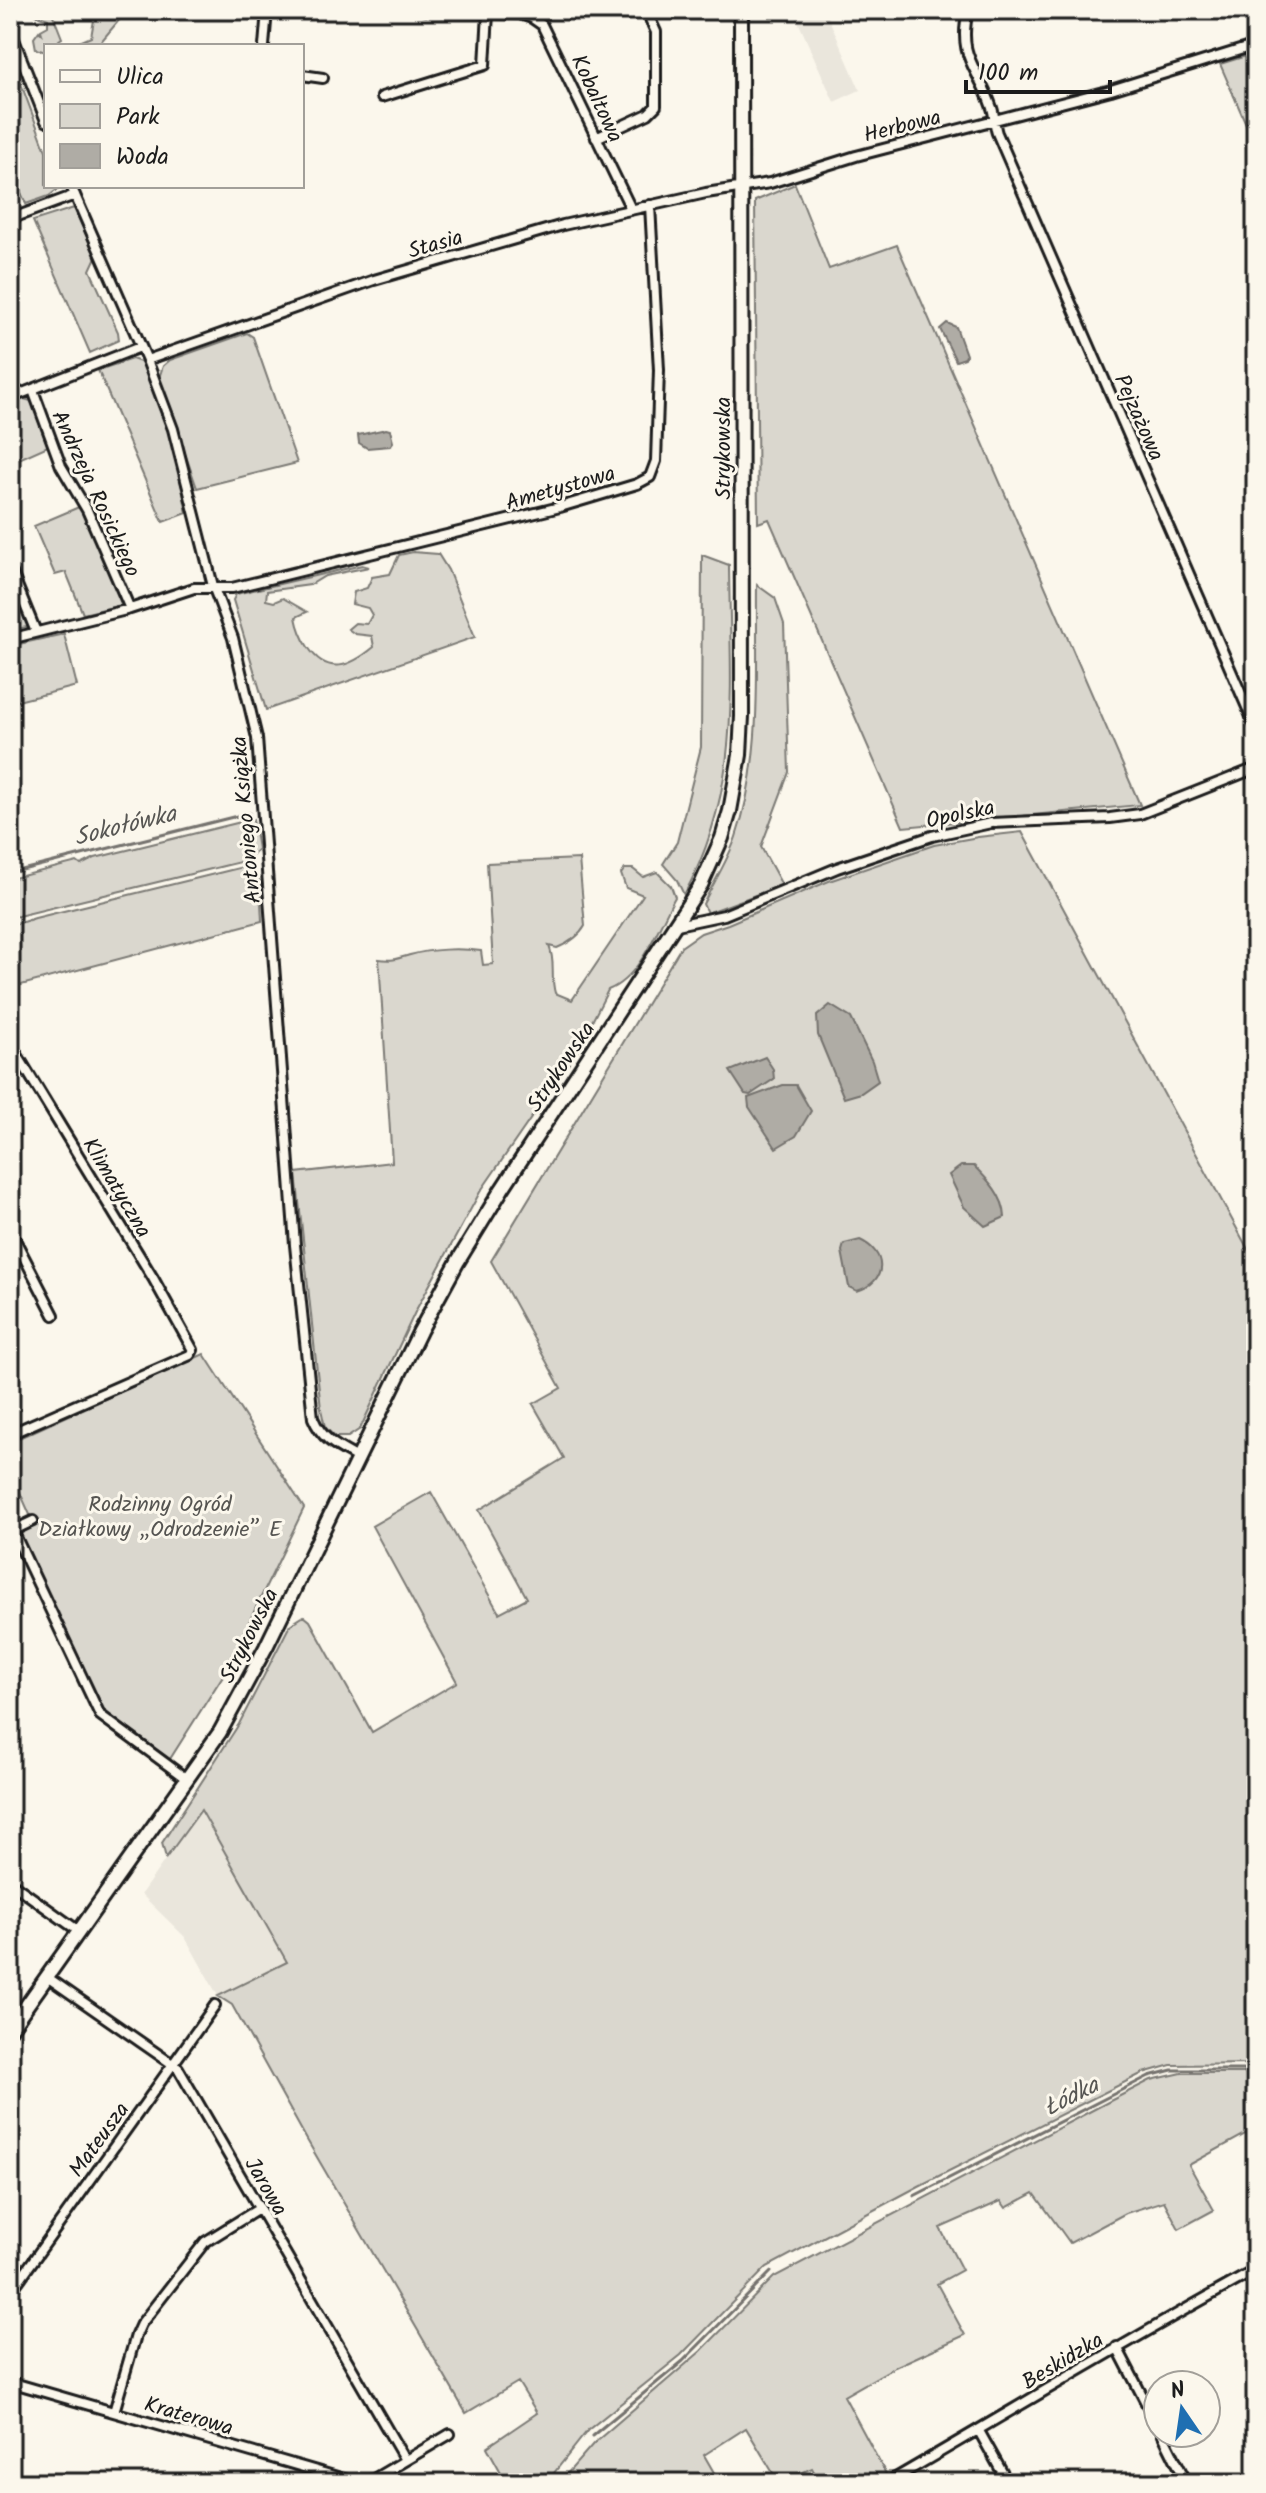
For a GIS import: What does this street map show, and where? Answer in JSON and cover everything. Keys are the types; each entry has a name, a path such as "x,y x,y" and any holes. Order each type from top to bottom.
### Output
{"main road":[{"name":"Strykowska","path":"10,2029 220,1732 252,1675 420,1331 480,1225 677,925 701,885 722,838 740,755 743,696 741,10"}],"street":[{"path":"264,44 267,10"},
{"name":"Kobaltowa","path":"425,10 508,11 532,18 545,30 631,209"},
{"name":"Pejzażowa","path":"968,10 963,38 992,108 1003,148 1256,728"},
{"path":"382,97 485,65 488,13"},
{"path":"596,138 648,114 656,106 656,32 650,19"},
{"path":"10,29 44,116"},
{"name":"Herbowa","path":"741,187 770,183 856,156 1111,90 1256,45"},
{"path":"10,62 21,57"},
{"path":"304,75 323,78"},
{"name":"Stasia","path":"147,360 374,280 563,225 741,187"},
{"path":"10,219 73,191"},
{"name":"Antoniego Książka","path":"73,191 147,360 177,441 213,586 233,638 258,747 295,1245 313,1418 319,1432 329,1442 358,1458"},
{"name":"Ametystowa","path":"213,586 232,588 560,507 637,484 650,477 656,461 659,370 650,205"},
{"path":"10,398 140,347"},
{"name":"Andrzeja Rosickiego","path":"33,390 61,466 85,505 130,609"},
{"path":"10,568 36,632"},
{"path":"10,639 130,609 194,588 213,586"},
{"name":"Opolska","path":"677,925 724,915 837,868 932,836 991,823 1140,814 1256,768"},
{"name":"Klimatyczna","path":"10,1043 153,1278 193,1350 190,1355 10,1434"},
{"path":"10,1230 54,1315"},
{"path":"33,1521 12,1532 100,1715 188,1780"},
{"path":"10,1882 80,1932"},
{"name":"Jarowa","path":"47,1977 174,2064 405,2460"},
{"name":"Mateusza","path":"10,2293 215,2005"},
{"path":"114,2412 141,2324 205,2242 260,2208"},
{"name":"Beskidzka","path":"887,2483 1117,2347 1256,2270"},
{"path":"1117,2347 1142,2395"},
{"name":"Kraterowa","path":"10,2382 359,2483 372,2480 450,2434"},
{"path":"979,2431 1008,2483"},
{"path":"1170,2449 1187,2483"}],"shaded area":[{"path":"793,10 825,10 860,90 834,102"},
{"path":"200,1810 287,1962 218,1996 185,1937 141,1894"}],"green space":[{"path":"16,10 51,10 62,38 59,40 61,44 44,44 44,51 36,49 34,38 48,26 48,19 33,12 20,16"},
{"path":"103,10 116,10 120,19 99,44 75,44 91,37 94,20"},
{"path":"1256,53 1256,147 1220,64"},
{"path":"10,71 20,81 44,146 44,188 58,189 49,196 26,204 10,167"},
{"path":"795,184 829,269 897,245 1140,805 903,827 769,519 758,523 755,201"},
{"path":"74,208 96,257 90,270 119,340 90,353 33,221"},
{"path":"247,333 253,337 297,463 197,488 159,378 163,366 170,360"},
{"path":"132,359 143,363 173,442 187,513 163,522 98,370"},
{"path":"24,399 31,401 48,446 10,463 10,403"},
{"path":"79,507 122,601 121,605 83,614 66,572 55,575 34,526"},
{"path":"413,552 438,554 448,570 475,637 266,710 233,600 236,594 362,565 369,567 325,576 310,585 267,591 266,600 274,602 283,598 307,612 296,617 306,644 324,662 340,665 357,659 374,647 372,636 355,634 348,629 355,623 367,624 372,615 368,608 352,604 354,592 367,588 372,577 390,574 399,555"},
{"path":"702,555 729,565 729,734 716,814 703,855 684,895 677,880 663,864 677,842 701,747"},
{"path":"10,575 28,623 27,627 10,630"},
{"path":"757,585 775,598 784,624 789,772 761,847 782,885 707,913 703,904 736,837 751,776 756,713"},
{"path":"64,634 77,686 10,703 10,646"},
{"path":"253,819 258,849 248,859 10,918 10,879 77,862 81,865 95,858"},
{"path":"1022,832 1256,1264 1256,2064 1171,2065 1143,2073 767,2267 681,2355 588,2430 546,2483 507,2483 487,2447 537,2413 518,2382 466,2413 232,2005 218,1996 287,1962 201,1810 166,1858 162,1843 239,1724 290,1625 304,1616 310,1621 372,1732 457,1682 372,1526 431,1492 499,1613 527,1598 479,1510 564,1458 533,1404 561,1388 491,1261 681,947 701,933 829,881 934,845"},
{"path":"579,859 585,926 566,944 557,948 549,946 555,993 572,1000 643,895 626,888 621,874 625,869 633,869 643,877 657,872 671,886 675,897 639,963 620,984 608,990 576,1053 480,1192 416,1310 360,1429 348,1437 335,1437 325,1427 321,1409 296,1173 392,1162 379,959 436,950 464,950 481,951 483,965 493,964 487,863"},
{"path":"249,867 260,882 262,921 10,988 10,926"},
{"name":"Rodzinny Ogród Działkowy „Odrodzenie” E","path":"204,1354 304,1508 224,1674 170,1759 108,1714 95,1699 20,1533 35,1526 10,1470 10,1442"},
{"path":"1182,2073 1256,2073 1256,2148 1247,2133 1189,2165 1214,2210 1179,2229 1164,2201 1126,2213 1070,2243 1034,2193 1006,2208 1001,2201 940,2228 962,2270 937,2284 965,2335 895,2367 844,2396 886,2474 871,2483 820,2483 812,2468 779,2483 746,2428 704,2455 720,2483 559,2483 593,2444 701,2351 774,2277 1151,2080"}],"water":[{"path":"947,323 956,327 965,358 956,361 940,329"},
{"path":"390,430 393,442 390,446 367,448 359,443 358,435"},
{"path":"830,1005 851,1018 878,1081 861,1093 844,1098 818,1035 817,1016"},
{"path":"765,1057 773,1069 774,1079 750,1095 745,1094 730,1071"},
{"path":"783,1085 796,1085 811,1111 796,1136 776,1148 749,1107 748,1098"},
{"path":"961,1166 974,1166 990,1183 1002,1202 1005,1217 985,1226 964,1207 949,1175"},
{"path":"860,1240 875,1252 880,1267 874,1281 857,1291 849,1287 842,1251 844,1244"}],"waterway":[{"name":"Sokołówka","path":"10,873 249,813"},
{"name":"Łódka","path":"914,2196 1149,2076 1172,2070 1256,2070"},
{"name":"Łódka","path":"592,2436 683,2361 771,2272"}]}
